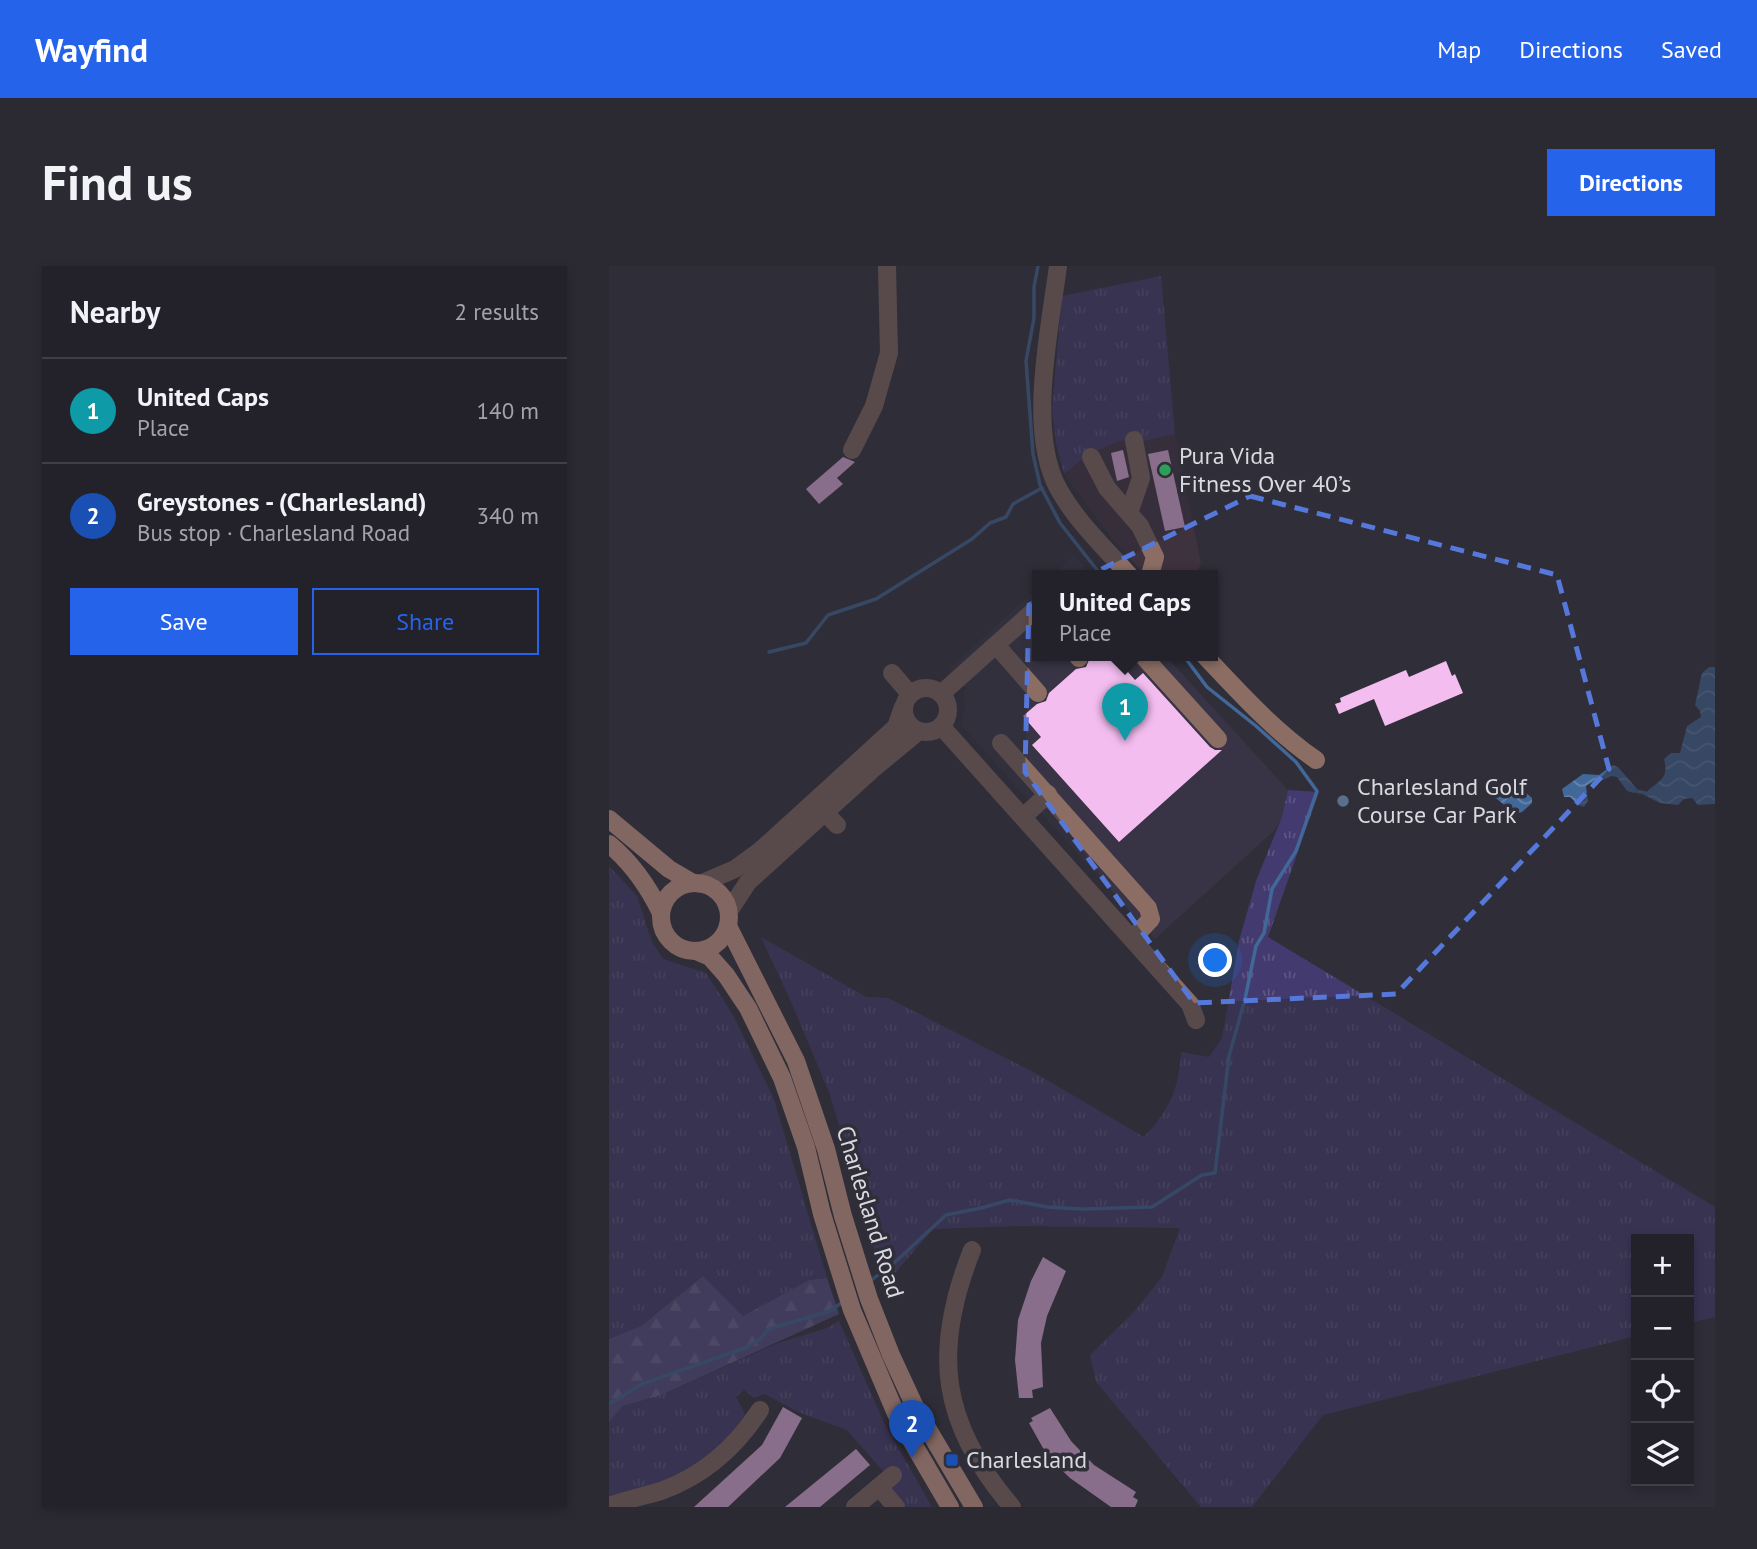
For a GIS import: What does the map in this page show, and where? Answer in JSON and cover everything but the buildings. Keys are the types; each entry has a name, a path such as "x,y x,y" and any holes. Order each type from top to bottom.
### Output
{"main road":[{"path":"609,819 669,869 707,885 720,894 728,918 721,939 715,945 696,951 679,947 670,940 664,931 661,913 647,884 609,844"},
{"path":"661,913 672,892 685,885 697,883"},
{"name":"Charlesland Road","path":"728,918 796,1061 826,1149 869,1299 916,1409 974,1507"},
{"name":"Charlesland Road","path":"696,951 710,957 726,975 748,1008 782,1078 806,1147 821,1214 852,1310 897,1416 950,1507"}],"street":[{"path":"852,450 874,406 890,353 887,266"},
{"path":"1058,266 1041,410 1045,448 1056,485 1071,510 1125,570"},
{"path":"1129,513 1141,478 1134,440"},
{"path":"1091,457 1107,488 1140,526 1155,557 1151,570"},
{"path":"941,694 1032,614"},
{"path":"996,645 1038,693"},
{"path":"1147,661 1218,739"},
{"path":"1210,661 1263,719 1315,760"},
{"path":"728,918 748,882 896,727 907,701 922,688 936,690 945,700 947,714 941,726 930,732 919,731 907,722 907,701 892,673"},
{"path":"941,726 1023,817 1092,908 1132,939 1159,982 1190,1004 1196,1020"},
{"path":"697,883 735,869 919,731"},
{"path":"1001,743 1148,908 1150,919 1132,939"},
{"path":"1023,817 1048,794"},
{"path":"972,1250 958,1284 951,1313 947,1356 951,1391 962,1430 978,1462 1012,1507"},
{"path":"609,1506 633,1503 716,1461 745,1432 760,1410"},
{"path":"855,1507 893,1475"},
{"path":"879,1487 896,1507"}],"highlighted area":[{"path":"1250,496 1557,575 1609,769 1396,994 1194,1003 1025,772 1029,605"}],"shaded area":[{"path":"1175,434 1201,563 1198,570 1141,570 1112,538 1064,474 1087,455 1114,443 1132,438 1143,441"},
{"path":"1074,556 1087,570 1059,570"},
{"path":"1032,594 1032,661 1170,661 1288,790 1282,818 1274,831 1155,939 964,728 963,693 966,688 949,669"}],"green space":[{"path":"1161,276 1175,434 1143,441 1132,438 1114,443 1087,455 1064,474 1056,444 1052,408 1062,296"},
{"path":"1288,790 1319,792 1268,937 1715,1207 1715,1317 1694,1322 1694,1234 1631,1234 1631,1337 1323,1415 1252,1507 1201,1507 1096,1382 1090,1355 1133,1313 1162,1277 1180,1228 1020,1226 933,1229 895,1273 879,1268 829,1092 761,937 866,997 888,998 1035,1073 1144,1137 1167,1108 1178,1077 1181,1052 1209,1057 1222,1038 1239,941 1256,881 1282,817"},
{"path":"609,866 637,896 652,942 663,959 706,973 733,1015 774,1099 827,1278 809,1280 743,1316 703,1276 641,1326 609,1339"},
{"path":"703,1276 743,1316 809,1280 827,1278 839,1314 661,1395 623,1406 609,1422 609,1339 641,1326"},
{"path":"839,1321 885,1425 932,1507 904,1507 891,1490 893,1484 887,1473 847,1430 798,1412 765,1394 754,1398 744,1390 736,1397 746,1416 726,1446 680,1477 609,1499 609,1422 623,1406 661,1395 778,1343 827,1328"}],"water":[{"path":"1709,667 1715,667 1715,804 1698,805 1692,798 1684,799 1678,805 1660,803 1644,795 1663,777 1664,759 1671,753 1680,753 1687,726 1701,717 1695,705 1702,673"},
{"path":"1613,765 1618,767 1637,789 1634,793 1627,791 1617,777 1611,776 1586,786 1588,801 1584,807 1570,797 1564,797 1562,789 1583,774 1599,775"},
{"path":"1492,786 1499,786 1513,796 1524,791 1532,798 1532,803 1522,812 1515,814 1491,794"}],"waterway":[{"path":"1038,266 1034,287 1034,318 1026,361 1033,454 1040,485 1060,523 1097,570"},
{"path":"769,652 806,643 828,615 876,599 972,539 990,523 1006,517 1013,504 1042,488"},
{"path":"870,1281 893,1264 946,1215 1010,1200 1048,1207 1082,1209 1152,1207 1202,1175 1215,1173 1229,1056 1256,946 1264,933 1272,889 1296,851 1317,791 1296,762 1207,687 1188,661"},
{"path":"1636,791 1645,793"},
{"path":"609,1404 642,1384 745,1348 759,1340 769,1329 830,1311 844,1301"}],"place":[{"name":"Pura Vida Fitness Over 40’s","path":"1165,470"},
{"name":"United Caps","path":"1125,741"},
{"name":"Charlesland Golf Course Car Park","path":"1343,801"},
{"name":"Greystones - (Charlesland)","path":"912,1458"},
{"name":"Charlesland","path":"952,1460"}]}
